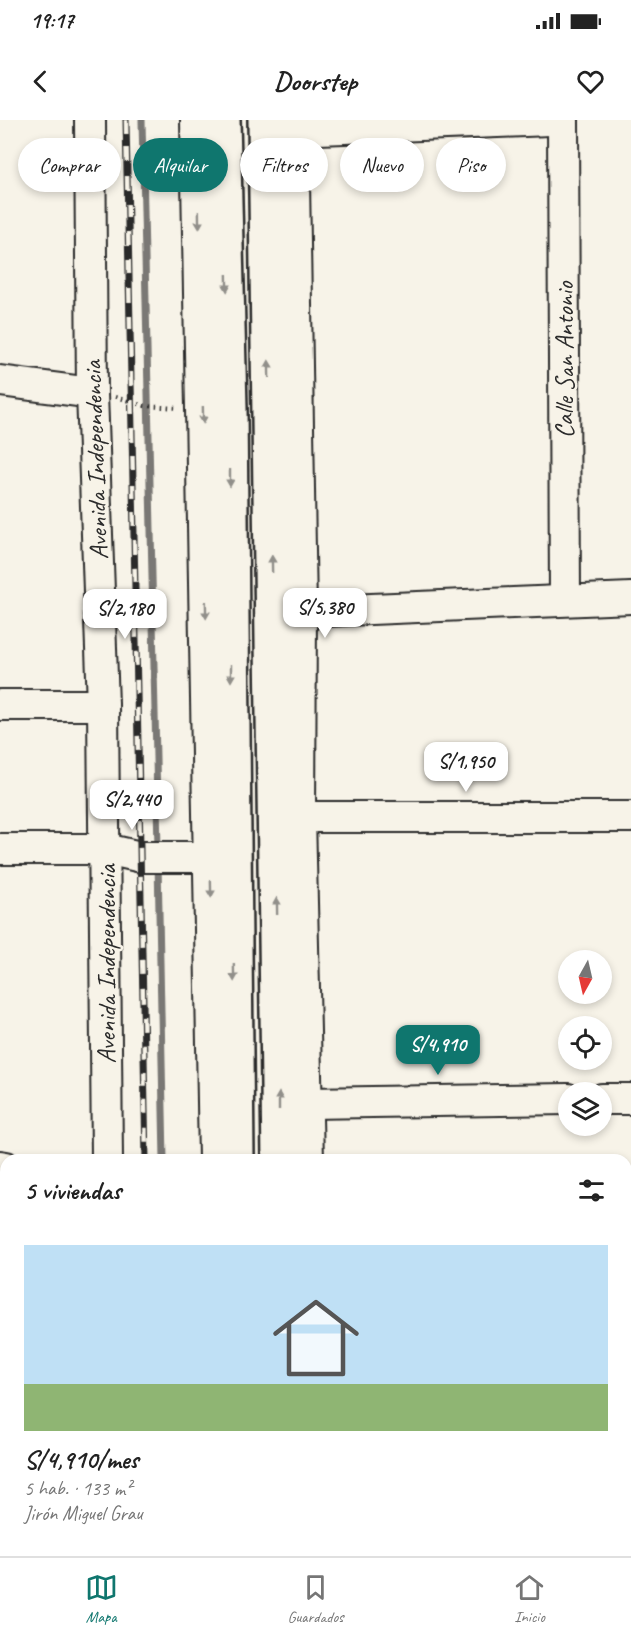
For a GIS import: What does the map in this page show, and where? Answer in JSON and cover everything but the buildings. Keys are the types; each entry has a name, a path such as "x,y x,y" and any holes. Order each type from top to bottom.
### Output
{"highway":[{"path":"223,120 229,397 237,1154"},
{"path":"279,1154 290,939 284,123"}],"street":[{"name":"Avenida Independencia","path":"90,120 92,393 106,849 107,1154"},
{"path":"196,120 214,1154"},
{"path":"550,120 284,123 301,612 288,819 631,817"},
{"name":"Calle San Antonio","path":"563,120 565,600"},
{"path":"0,381 92,393"},
{"path":"301,612 631,598"},
{"path":"0,705 103,705"},
{"path":"0,849 106,849 159,858 210,857"},
{"path":"290,939 308,1103 308,1154"},
{"path":"308,1103 558,1099"},
{"path":"612,1099 631,1099"}],"path":[{"path":"145,406 179,408"}],"waterway":[{"path":"142,120 158,849"},
{"path":"158,863 164,1154"}],"railway":[{"path":"126,120 146,1154"}]}
